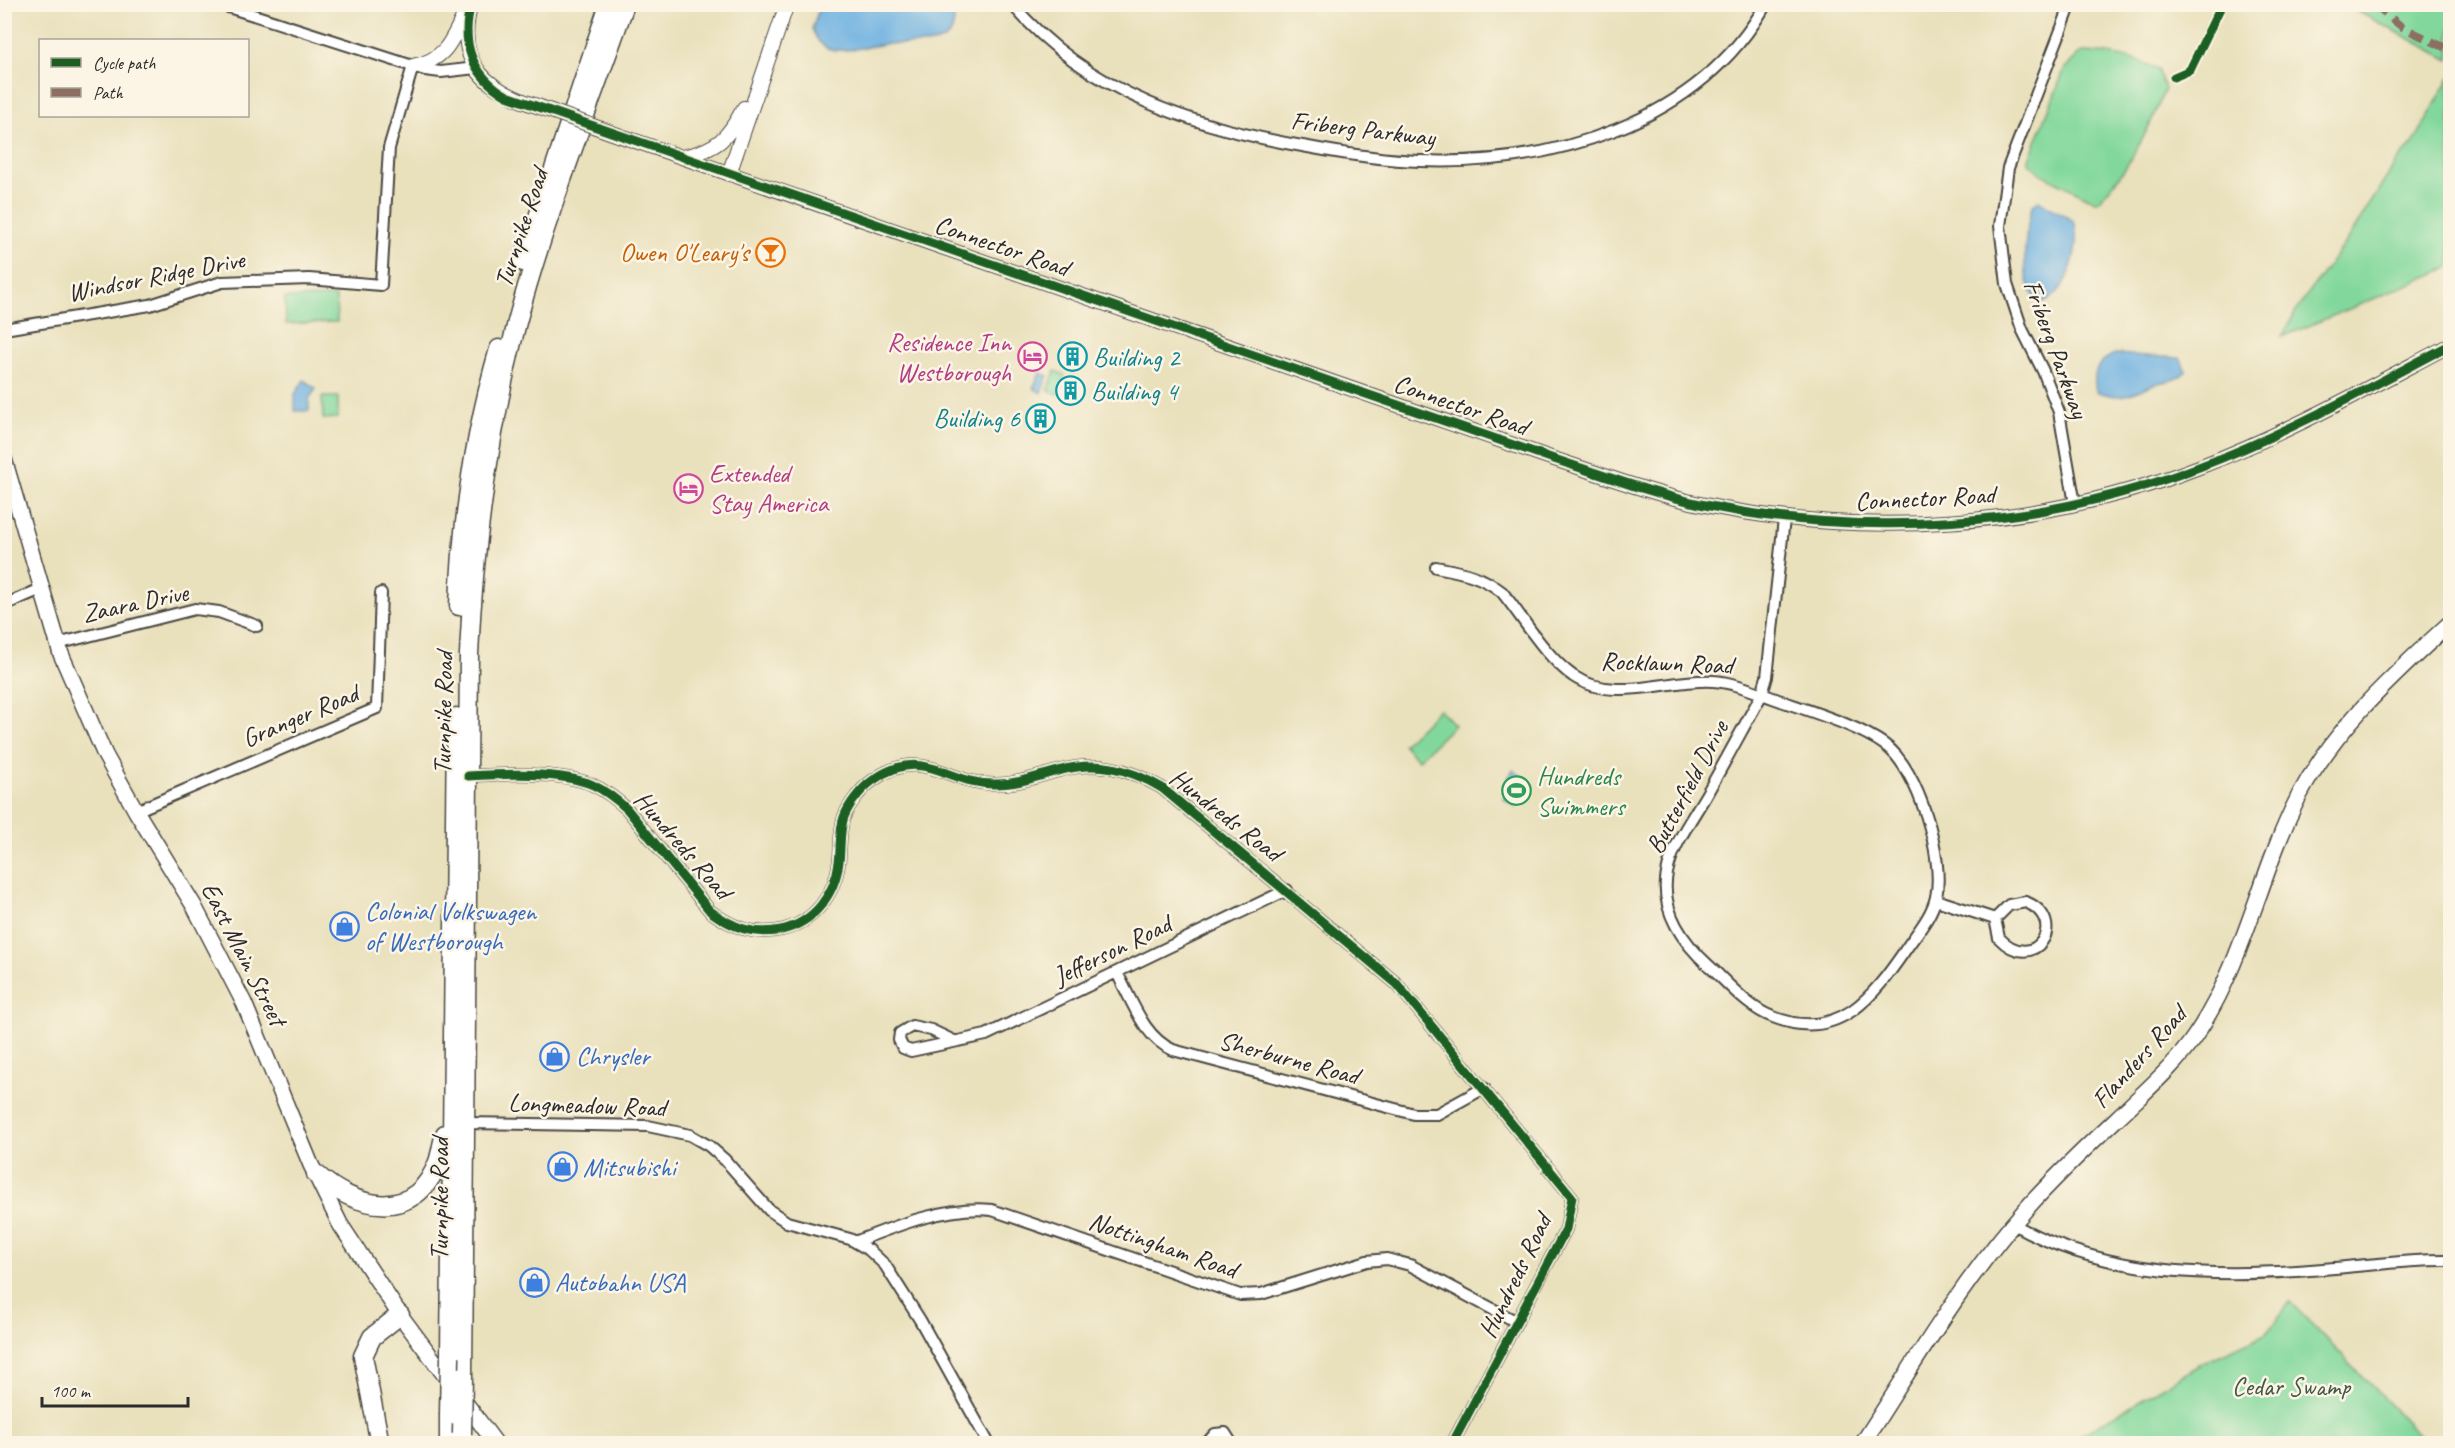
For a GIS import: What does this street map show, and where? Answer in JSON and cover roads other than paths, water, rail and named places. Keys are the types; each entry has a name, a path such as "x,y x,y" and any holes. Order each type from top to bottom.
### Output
{"highway":[{"path":"602,4 602,26"},
{"name":"Turnpike Road","path":"453,1435 450,1357 455,777 460,580 469,483 489,385 527,249 609,4"},
{"name":"Turnpike Road","path":"453,1435 463,1376 471,599 482,494 515,331 535,264 625,4"},
{"path":"606,57 622,35 634,4"},
{"path":"316,1174 339,1194 355,1200 383,1206 402,1201 420,1188 438,1162 452,1103"},
{"path":"380,1443 363,1356 372,1337 400,1315"}],"main road":[{"name":"East Main Street","path":"4,459 57,644 86,715 136,812 194,906 244,1003 316,1174 340,1224 400,1315 496,1443"},
{"name":"Flanders Road","path":"1862,1443 1958,1296 2013,1224 2055,1177 2158,1079 2194,1038 2226,983 2290,818 2321,760 2377,692 2451,623"}],"street":[{"path":"413,66 437,58 449,47 470,4"},
{"path":"222,5 413,66 441,72 476,68 467,40 470,4"},
{"path":"729,174 787,4"},
{"name":"Friberg Parkway","path":"1012,4 1040,35 1106,84 1177,114 1223,129 1294,145 1358,156 1430,161 1535,152 1602,136 1636,123 1682,97 1705,78 1743,38 1766,4"},
{"name":"Friberg Parkway","path":"2071,4 2008,168 2000,226 2003,266 2009,294 2059,412 2075,504"},
{"name":"Windsor Ridge Drive","path":"4,329 150,305 222,282 309,279 381,285 389,148 413,66"},
{"name":"Connector Road","path":"476,68 496,90 540,107 1592,472 1697,503 1784,519 1849,524 1915,524 1978,519 2075,504 2159,482 2232,454 2339,403 2451,345"},
{"path":"682,157 716,146 731,133 761,77"},
{"name":"Butterfield Drive","path":"1762,694 1869,735 1887,746 1910,775 1937,858 1939,879 1936,900 1925,922 1874,994 1856,1010 1836,1021 1814,1024 1773,1018 1756,1008 1702,960 1685,940 1669,913 1664,890 1669,863 1762,694 1767,677 1784,519"},
{"name":"Rocklawn Road","path":"1436,567 1477,575 1502,592 1564,668 1585,682 1619,689 1713,681 1762,694"},
{"path":"4,605 41,589"},
{"name":"Granger Road","path":"136,812 377,708 381,593"},
{"name":"Zaara Drive","path":"57,644 195,609 219,612 257,627"},
{"name":"Hundreds Road","path":"468,776 570,779 591,784 610,795 627,809 710,911 727,924 748,931 770,932 791,928 810,916 825,901 835,881 844,817 855,798 870,782 889,771 910,765 932,766 973,781 994,785 1016,783 1079,765 1101,765 1123,770 1162,788 1397,984 1572,1197 1566,1229 1452,1443"},
{"name":"Jefferson Road","path":"954,1041 986,1035 1287,890"},
{"path":"1936,900 1995,919"},
{"path":"2026,902 2042,913 2047,923 2046,933 2035,949 2026,952 2015,950 1999,938 1995,919 2009,905 2026,902"},
{"name":"Sherburne Road","path":"1117,973 1150,1035 1162,1045 1173,1050 1414,1114 1437,1114 1484,1088"},
{"name":"Longmeadow Road","path":"465,1123 648,1126 690,1135 725,1160 769,1210 787,1222 829,1231 855,1242 869,1250 885,1265 989,1443"},
{"name":"Nottingham Road","path":"855,1242 910,1221 980,1208 1047,1228 1240,1295 1261,1294 1367,1261 1398,1260 1517,1322"},
{"path":"2013,1224 2057,1247 2126,1263 2185,1272 2278,1273 2451,1260"},
{"path":"1206,1443 1215,1434 1225,1433 1232,1443"}],"water":[{"path":"820,5 952,5 954,21 951,32 945,39 936,42 886,44 836,50 821,44 812,29"},
{"path":"2039,201 2074,221 2076,232 2074,255 2066,279 2060,289 2043,303 2034,296 2029,285 2025,258 2027,229 2032,206"},
{"path":"2115,354 2180,358 2186,371 2174,379 2125,396 2113,396 2096,391 2097,368 2104,360"},
{"path":"1040,373 1048,376 1041,393 1033,388"},
{"path":"304,380 316,389 309,399 309,411 295,411 295,394"},
{"name":"Hundreds Swimmers","path":"1513,770 1530,782 1515,806 1503,798 1512,785 1506,781"}],"place":[{"name":"Owen O'Leary's","path":"770,252"},
{"name":"Residence Inn Westborough","path":"1032,357"},
{"name":"Building 2","path":"1072,357"},
{"name":"Building 4","path":"1070,391"},
{"name":"Building 6","path":"1041,418"},
{"name":"Extended Stay America","path":"688,488"},
{"name":"Hundreds Swimmers","path":"1516,791"},
{"name":"Colonial Volkswagen of Westborough","path":"344,926"},
{"name":"Chrysler","path":"555,1056"},
{"name":"Mitsubishi","path":"562,1167"},
{"name":"Autobahn USA","path":"534,1282"}],"park label":[{"name":"Cedar Swamp","path":"2291,1386"}]}
